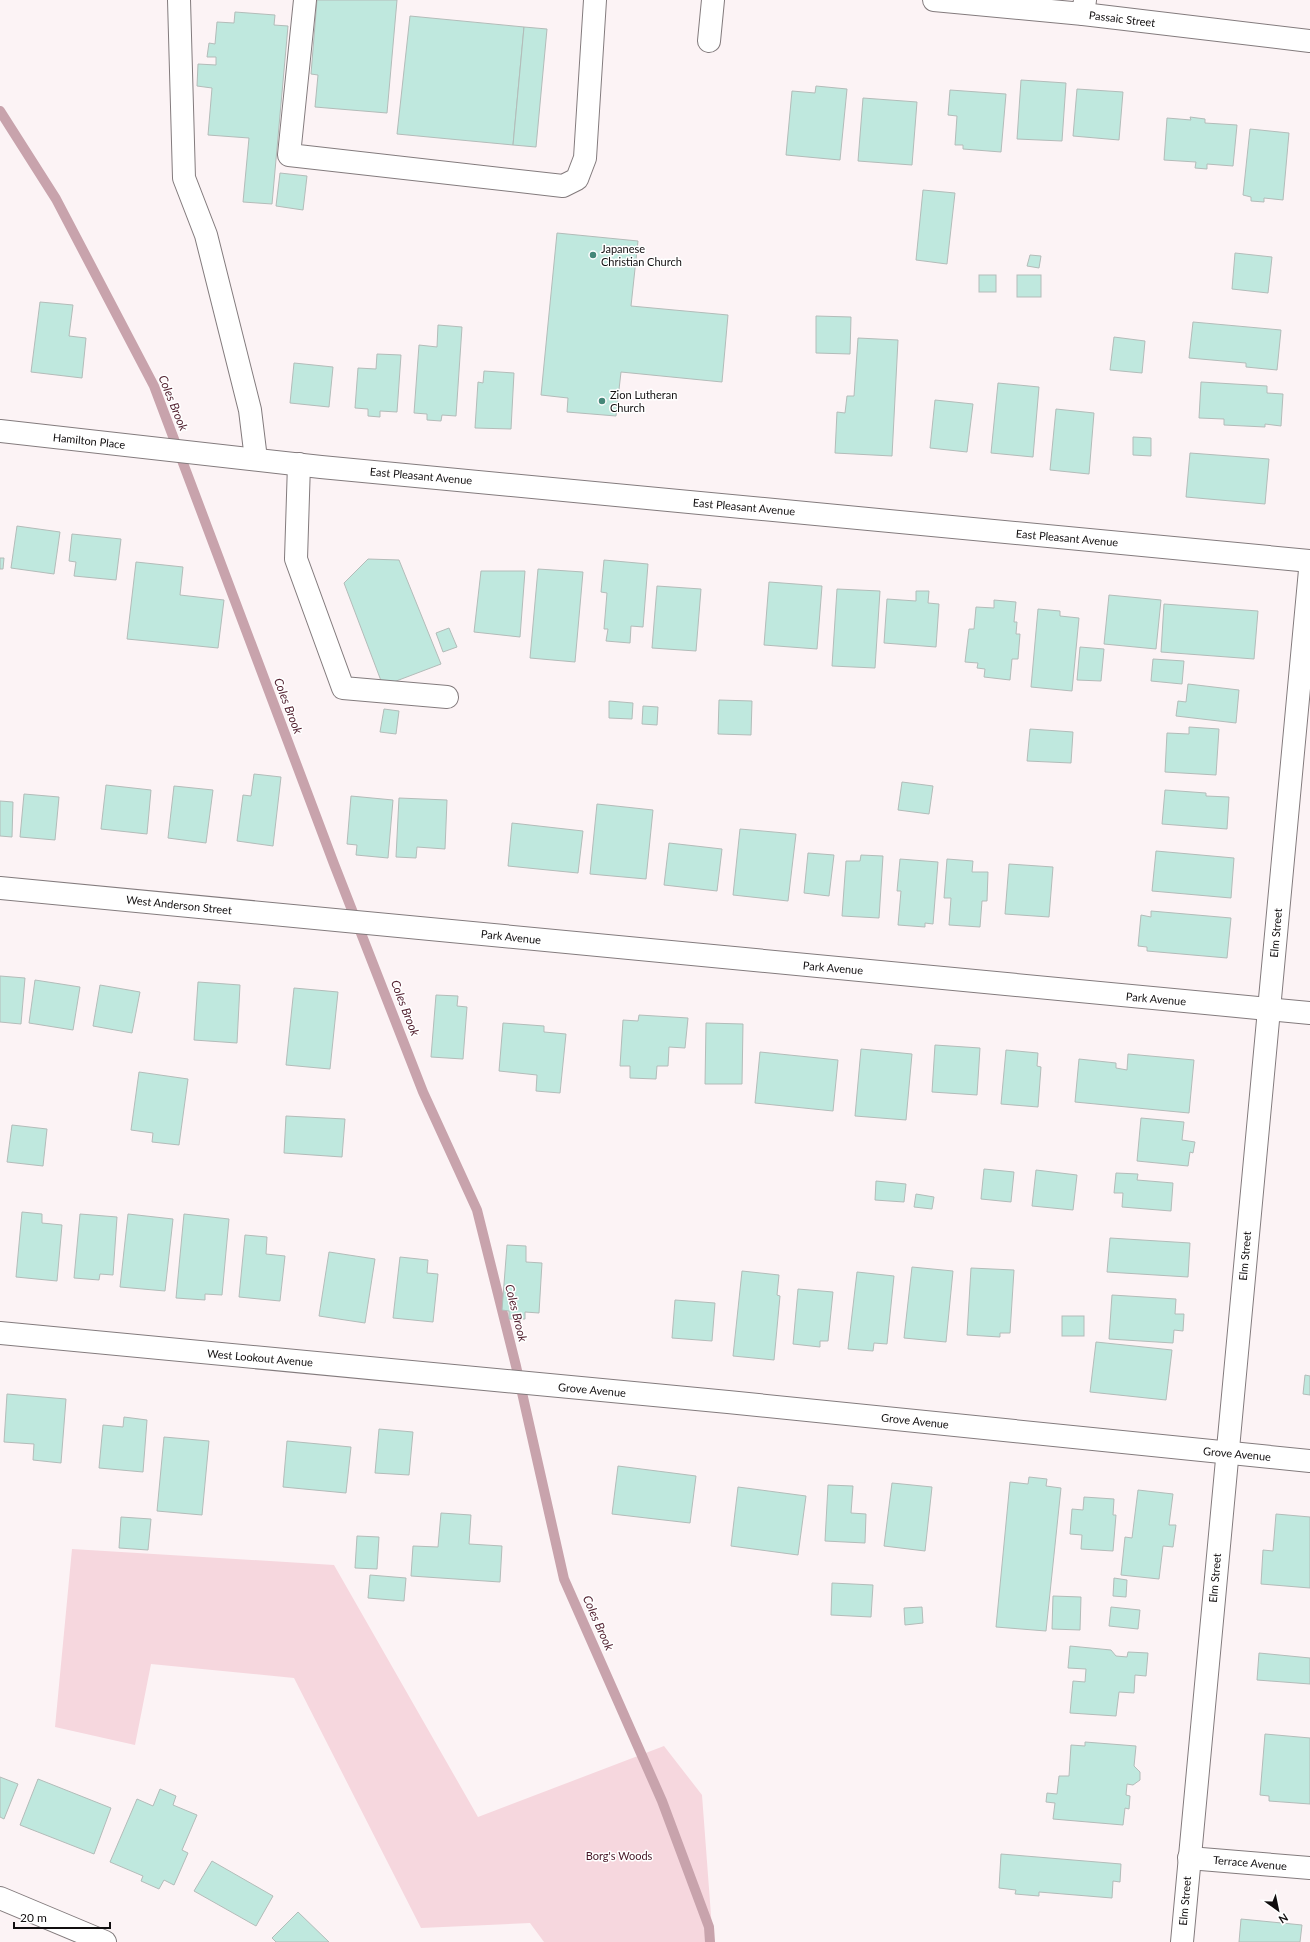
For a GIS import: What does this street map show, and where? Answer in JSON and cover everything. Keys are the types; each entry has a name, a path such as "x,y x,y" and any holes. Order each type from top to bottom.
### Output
{"street":[{"path":"179,0 184,178 206,235 250,410 256,460"},
{"path":"306,0 289,155 564,186 576,179 582,170 585,158 595,0"},
{"path":"709,41 713,0"},
{"name":"Passaic Street","path":"934,0 1084,7 1310,41"},
{"name":"Hamilton Place","path":"0,432 178,451"},
{"name":"East Pleasant Avenue","path":"178,451 256,460 1310,561"},
{"path":"299,464 296,559 343,688 447,698"},
{"name":"Elm Street","path":"1182,1942 1310,570"},
{"name":"West Anderson Street","path":"0,888 357,922"},
{"name":"Park Avenue","path":"357,922 1310,1013"},
{"name":"West Lookout Avenue","path":"0,1333 520,1383"},
{"name":"Grove Avenue","path":"520,1383 1310,1461"},
{"name":"Terrace Avenue","path":"1189,1858 1310,1868"},
{"path":"0,1898 105,1942"}],"green space":[{"name":"Borg's Woods","path":"72,1549 334,1565 478,1817 664,1746 702,1795 713,1942 544,1942 530,1923 421,1928 294,1678 151,1664 135,1745 55,1727"}],"building":[{"path":"317,0 397,0 387,113 315,107 318,75 311,74"},
{"path":"235,12 275,15 274,25 288,26 272,204 243,202 249,138 208,135 212,88 197,86 198,64 216,65 216,57 207,57 209,43 215,44 217,22 234,23"},
{"path":"410,16 524,27 513,145 397,134"},
{"path":"524,27 547,29 536,147 513,145"},
{"path":"1021,80 1066,83 1062,141 1017,139"},
{"path":"816,86 847,89 840,160 786,155 792,91 815,93"},
{"path":"1077,89 1123,92 1119,140 1073,136"},
{"path":"950,90 1006,94 1001,152 963,149 963,145 955,145 957,116 948,115"},
{"path":"863,98 917,102 912,165 858,161"},
{"path":"1190,117 1205,119 1205,123 1237,125 1233,166 1207,164 1207,169 1195,168 1196,162 1164,160 1167,118 1191,120"},
{"path":"1250,129 1289,133 1283,200 1264,198 1264,202 1251,201 1251,197 1243,195"},
{"path":"280,173 307,176 303,210 276,206"},
{"path":"923,190 955,193 947,264 916,260"},
{"path":"557,233 638,241 631,306 728,315 722,382 621,372 616,416 567,412 568,398 541,395"},
{"path":"1235,253 1272,257 1268,293 1232,289"},
{"path":"1030,255 1041,256 1039,268 1027,266"},
{"path":"979,275 996,275 996,292 979,292"},
{"path":"1017,275 1041,275 1041,297 1017,297"},
{"path":"40,302 73,305 69,336 86,338 82,378 31,372"},
{"path":"816,316 851,317 850,354 816,353"},
{"path":"1193,322 1281,330 1277,370 1246,367 1246,363 1189,358"},
{"path":"438,325 462,327 456,416 442,415 441,421 427,420 427,414 414,413 419,345 437,347"},
{"path":"1114,337 1145,341 1142,373 1110,370"},
{"path":"858,338 898,340 892,456 835,453 837,412 845,413 847,396 854,396"},
{"path":"377,354 401,355 397,412 380,411 380,417 368,416 368,409 355,408 358,368 376,369"},
{"path":"294,363 333,367 329,407 290,403"},
{"path":"484,371 514,373 511,429 475,428 478,382 483,383"},
{"path":"1201,382 1267,386 1267,393 1283,394 1281,426 1265,424 1265,427 1224,425 1224,419 1199,418"},
{"path":"998,383 1039,387 1033,457 991,453"},
{"path":"935,400 973,404 967,452 930,448"},
{"path":"1056,409 1094,413 1089,474 1050,470"},
{"path":"1133,437 1151,438 1151,456 1133,455"},
{"path":"1190,453 1269,459 1265,504 1186,497"},
{"path":"17,526 60,532 54,574 11,568"},
{"path":"72,534 121,539 116,580 74,576 76,562 69,561"},
{"path":"0,558 4,558 3,569 0,569"},
{"path":"368,559 399,560 441,664 383,686 344,583"},
{"path":"604,560 648,564 643,627 631,626 630,643 606,641 608,629 604,629 607,593 601,592"},
{"path":"136,562 183,567 180,595 224,600 218,648 127,639"},
{"path":"538,569 583,572 575,662 530,658"},
{"path":"481,571 525,571 520,637 474,632"},
{"path":"769,582 822,586 817,649 764,645"},
{"path":"657,586 701,589 696,651 652,648"},
{"path":"837,589 880,591 875,668 832,666"},
{"path":"916,591 929,591 928,603 939,604 936,647 884,643 887,599 916,601"},
{"path":"1109,595 1161,600 1156,649 1104,644"},
{"path":"994,600 1016,602 1014,622 1017,622 1016,634 1020,634 1018,659 1012,659 1010,680 984,677 985,669 977,668 978,663 965,662 969,629 974,629 976,607 994,608"},
{"path":"1164,604 1258,611 1254,659 1161,652"},
{"path":"1038,609 1060,611 1060,616 1079,618 1072,691 1031,687"},
{"path":"449,628 457,647 443,652 436,633"},
{"path":"1080,647 1104,649 1101,681 1077,680"},
{"path":"1153,659 1184,661 1182,684 1151,681"},
{"path":"1188,684 1239,690 1236,723 1176,716 1178,701 1186,702"},
{"path":"719,700 752,701 751,735 718,734"},
{"path":"609,701 633,703 632,719 609,718"},
{"path":"643,706 658,707 657,725 642,724"},
{"path":"384,709 399,711 396,734 380,732"},
{"path":"1189,727 1219,729 1216,775 1165,772 1167,733 1189,734"},
{"path":"1030,729 1073,732 1071,763 1027,761"},
{"path":"254,774 281,777 273,846 237,841 243,795 251,796"},
{"path":"902,782 933,786 929,814 898,810"},
{"path":"106,785 151,790 147,834 101,829"},
{"path":"174,786 213,790 206,843 168,838"},
{"path":"1165,790 1206,793 1206,796 1229,797 1227,829 1162,824"},
{"path":"24,794 59,797 55,840 20,837"},
{"path":"351,796 393,800 388,858 356,855 357,845 347,844"},
{"path":"399,798 447,800 445,849 417,847 416,858 396,857"},
{"path":"0,801 13,802 12,837 0,836"},
{"path":"597,804 653,810 646,879 590,874"},
{"path":"512,823 583,831 578,873 508,866"},
{"path":"740,829 796,834 788,901 733,895"},
{"path":"669,843 722,849 717,891 664,885"},
{"path":"1156,851 1234,858 1231,898 1152,891"},
{"path":"808,853 834,855 829,896 804,893"},
{"path":"861,855 883,856 879,918 842,916 846,861 860,861"},
{"path":"900,859 938,862 933,924 925,923 925,927 898,925 901,891 897,891"},
{"path":"947,859 973,861 972,872 988,872 987,901 982,901 980,927 949,925 951,898 944,898"},
{"path":"1009,864 1053,867 1049,917 1005,914"},
{"path":"1151,911 1231,918 1227,958 1147,951 1147,947 1138,946 1141,915 1151,917"},
{"path":"0,976 25,978 21,1024 0,1022"},
{"path":"35,980 80,987 73,1030 29,1023"},
{"path":"198,982 240,985 237,1043 194,1040"},
{"path":"100,985 140,992 132,1033 93,1026"},
{"path":"294,988 338,992 330,1069 286,1065"},
{"path":"436,995 458,996 457,1006 467,1007 463,1059 431,1057"},
{"path":"639,1015 688,1018 685,1048 669,1047 668,1066 657,1066 656,1079 630,1078 630,1066 620,1066 623,1020 638,1021"},
{"path":"503,1023 544,1026 544,1032 566,1034 560,1093 536,1091 537,1075 499,1071"},
{"path":"706,1023 743,1024 742,1084 705,1084"},
{"path":"935,1045 980,1048 977,1095 932,1092"},
{"path":"861,1049 912,1054 906,1120 855,1116"},
{"path":"1006,1050 1038,1053 1037,1066 1041,1067 1038,1107 1001,1104"},
{"path":"760,1052 838,1060 833,1111 755,1103"},
{"path":"1128,1054 1194,1060 1189,1113 1075,1102 1079,1059 1116,1063 1116,1068 1127,1070"},
{"path":"139,1072 188,1079 179,1145 152,1142 153,1133 131,1130"},
{"path":"286,1116 345,1119 342,1157 284,1153"},
{"path":"1141,1118 1184,1122 1182,1140 1195,1142 1193,1153 1190,1152 1188,1166 1137,1161"},
{"path":"12,1125 47,1129 43,1166 7,1162"},
{"path":"984,1169 1014,1172 1011,1202 981,1199"},
{"path":"1036,1170 1077,1175 1073,1210 1032,1206"},
{"path":"1116,1173 1138,1174 1137,1180 1173,1183 1171,1211 1122,1207 1123,1193 1114,1193"},
{"path":"876,1181 906,1184 904,1202 875,1200"},
{"path":"916,1194 934,1197 932,1209 914,1207"},
{"path":"22,1212 42,1214 42,1223 62,1225 57,1281 16,1277"},
{"path":"80,1214 117,1217 113,1275 100,1274 99,1280 74,1278"},
{"path":"128,1214 173,1219 165,1291 120,1287"},
{"path":"184,1214 229,1219 222,1295 205,1294 205,1300 176,1298"},
{"path":"245,1235 267,1237 266,1254 285,1256 280,1301 239,1297"},
{"path":"1110,1238 1190,1243 1188,1277 1107,1272"},
{"path":"507,1245 526,1246 526,1262 542,1263 539,1313 525,1312 525,1319 509,1319 509,1311 502,1310"},
{"path":"329,1252 375,1259 365,1323 319,1316"},
{"path":"400,1257 428,1260 427,1273 438,1274 433,1322 393,1318"},
{"path":"912,1267 953,1271 946,1342 904,1338"},
{"path":"971,1268 1014,1270 1010,1333 1000,1333 1000,1337 967,1335"},
{"path":"742,1271 779,1275 777,1295 780,1296 774,1360 733,1356"},
{"path":"857,1272 894,1276 887,1344 874,1343 873,1351 848,1349"},
{"path":"798,1289 833,1292 828,1341 820,1341 820,1347 793,1344"},
{"path":"1112,1295 1176,1299 1175,1314 1184,1314 1183,1331 1174,1330 1173,1343 1109,1339"},
{"path":"675,1300 715,1303 712,1341 672,1338"},
{"path":"1062,1316 1084,1316 1084,1336 1062,1336"},
{"path":"1096,1342 1172,1350 1166,1400 1090,1392"},
{"path":"1305,1375 1310,1376 1310,1395 1303,1394"},
{"path":"7,1394 66,1399 61,1463 33,1460 34,1444 4,1442"},
{"path":"124,1417 147,1420 143,1472 99,1468 103,1425 123,1427"},
{"path":"379,1429 413,1432 409,1475 375,1473"},
{"path":"164,1437 209,1441 202,1515 157,1511"},
{"path":"287,1441 351,1447 346,1493 283,1487"},
{"path":"618,1466 696,1476 690,1523 612,1514"},
{"path":"1029,1477 1047,1479 1046,1486 1061,1488 1046,1631 996,1627 1010,1482 1028,1484"},
{"path":"892,1483 932,1487 925,1551 884,1546"},
{"path":"828,1485 853,1486 851,1513 866,1514 865,1543 825,1541"},
{"path":"738,1487 806,1496 798,1555 731,1546"},
{"path":"1138,1490 1173,1494 1169,1525 1176,1525 1173,1547 1163,1546 1159,1579 1121,1575 1125,1537 1132,1538"},
{"path":"1084,1497 1114,1499 1113,1515 1116,1515 1113,1551 1081,1549 1082,1535 1070,1534 1072,1509 1083,1510"},
{"path":"441,1513 471,1515 469,1544 502,1546 500,1582 411,1576 413,1546 438,1547"},
{"path":"1276,1514 1310,1517 1310,1588 1261,1584 1263,1550 1273,1551"},
{"path":"121,1517 151,1519 148,1550 119,1548"},
{"path":"357,1536 379,1537 377,1569 355,1568"},
{"path":"370,1575 406,1578 404,1601 368,1598"},
{"path":"1114,1578 1127,1580 1126,1597 1113,1596"},
{"path":"832,1583 873,1585 871,1617 831,1615"},
{"path":"1053,1596 1081,1597 1080,1630 1052,1629"},
{"path":"922,1607 923,1623 905,1625 904,1608"},
{"path":"1111,1607 1140,1610 1138,1629 1109,1626"},
{"path":"1070,1646 1111,1650 1116,1656 1127,1657 1128,1652 1148,1653 1146,1676 1135,1675 1134,1693 1119,1692 1116,1716 1070,1713 1073,1681 1085,1682 1086,1669 1068,1668"},
{"path":"1259,1653 1310,1658 1310,1684 1257,1680"},
{"path":"1265,1734 1310,1738 1310,1804 1269,1801 1269,1796 1260,1795"},
{"path":"1085,1742 1136,1746 1134,1766 1140,1772 1140,1780 1133,1785 1127,1784 1126,1795 1130,1796 1129,1809 1125,1808 1123,1825 1053,1819 1055,1803 1046,1802 1047,1793 1057,1794 1059,1776 1069,1776 1071,1745 1085,1746"},
{"path":"0,1777 18,1784 4,1819 0,1817"},
{"path":"38,1779 111,1808 94,1854 20,1825"},
{"path":"160,1789 176,1796 173,1805 197,1815 182,1850 188,1853 174,1885 164,1880 159,1889 141,1881 143,1876 110,1862 137,1799 153,1806"},
{"path":"1001,1854 1121,1864 1120,1882 1113,1881 1112,1898 1039,1892 1039,1896 1015,1894 1016,1890 999,1888"},
{"path":"212,1861 273,1896 256,1926 194,1891"},
{"path":"298,1912 329,1942 276,1942 272,1938"},
{"path":"1241,1919 1302,1925 1300,1942 1239,1942"}],"waterway":[{"name":"Coles Brook","path":"0,111 56,199 154,386 334,864 423,1092 477,1210 516,1366 564,1579 662,1801 709,1927 710,1942"}],"place":[{"name":"Japanese Christian Church","path":"593,255"},
{"name":"Zion Lutheran Church","path":"602,401"}]}
